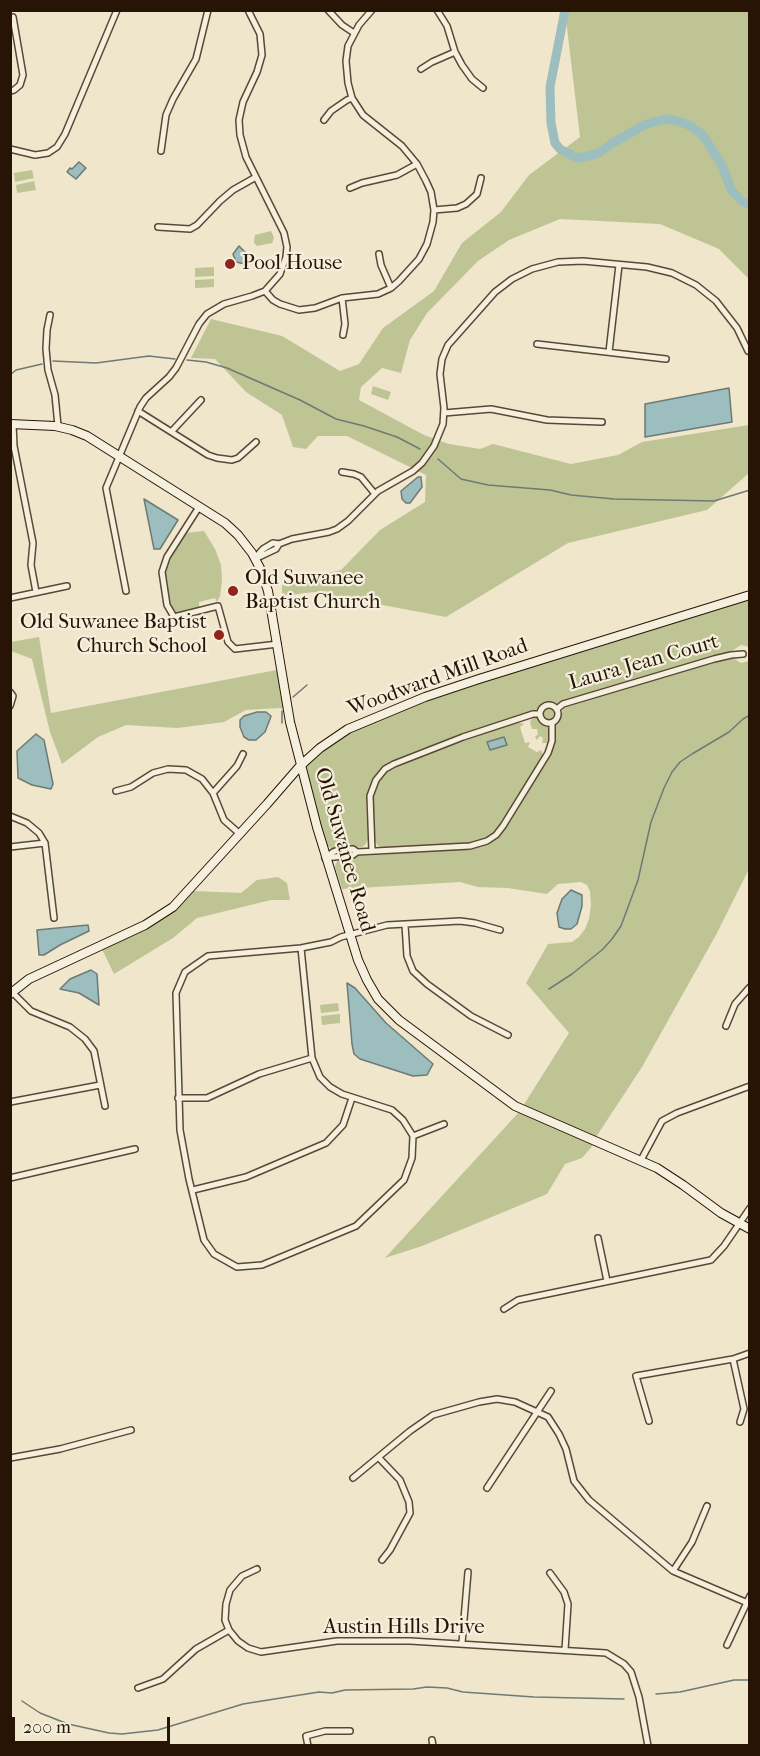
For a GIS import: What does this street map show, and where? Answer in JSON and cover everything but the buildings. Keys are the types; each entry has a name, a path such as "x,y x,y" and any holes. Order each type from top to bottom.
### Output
{"street":[{"path":"10,149 34,155 48,153 57,147 65,134 117,10"},
{"path":"161,151 167,111 196,58 208,10"},
{"path":"126,591 106,491 108,480 120,457 138,411 143,401 176,368 201,320 224,304 265,291 282,270 286,257 286,242 282,228 242,146 239,125 243,102 262,55 260,34 248,10"},
{"path":"328,10 342,25 354,33"},
{"path":"265,291 280,304 299,310 315,308 342,298 374,295 391,288 425,249 432,228 434,210 429,186 417,165 398,142 369,121 358,108 352,98 346,76 348,46 354,33 372,10"},
{"path":"437,10 447,26 464,69 483,88"},
{"path":"10,18 13,17 23,75 20,85 15,90 10,90"},
{"path":"421,69 456,52"},
{"path":"324,120 331,112 352,98"},
{"path":"350,188 397,175 417,165"},
{"path":"158,227 190,229 233,190 256,177"},
{"path":"434,210 463,206 477,194 481,178"},
{"path":"379,254 391,288"},
{"path":"255,558 276,549 279,544 288,540 337,529 375,494 422,463 434,446 442,428 444,413 440,374 444,352 452,339 495,292 522,274 552,263 583,261 647,267 664,271 681,277 716,301 728,313 748,351"},
{"path":"609,352 619,265"},
{"path":"342,298 345,324 343,335"},
{"path":"50,315 46,349 48,370 55,395 58,426"},
{"path":"537,344 666,359"},
{"path":"172,431 201,400"},
{"path":"444,413 491,409 547,420 602,422"},
{"path":"138,411 208,455 223,460 238,458 256,442"},
{"path":"12,424 14,446 33,543 31,565 36,592"},
{"name":"Old Suwanee Road","path":"12,424 58,426 87,436 232,529 248,547 266,584 290,722 326,858 350,935 367,980 378,999 399,1020 515,1106 641,1160 750,1229"},
{"path":"342,472 362,477 375,494"},
{"path":"199,507 167,557 162,572 167,605 174,617 218,606 228,642 234,649 278,644"},
{"path":"10,598 67,586"},
{"name":"Woodward Mill Road","path":"11,992 30,979 160,916 173,907 300,766 320,748 348,729 425,697 512,668 750,595"},
{"name":"Laura Jean Court","path":"556,709 703,663 743,654"},
{"path":"10,692 13,696 10,706"},
{"name":"Laura Jean Court","path":"326,858 353,855 357,852 470,846 490,839 503,826 548,753 552,741 552,724 558,718 556,709 546,705 540,714 463,737 385,769 376,780 370,796 372,851"},
{"path":"540,714 543,721 552,724"},
{"path":"213,793 237,766 243,754"},
{"path":"116,791 131,787 153,773 168,769 186,770 202,779 213,793 224,820 240,834"},
{"path":"10,816 27,822 39,833 45,843 54,918"},
{"path":"10,847 45,843"},
{"path":"301,948 312,1058 320,1077 330,1087 352,1098 392,1110 403,1120 412,1136 412,1158 404,1180 356,1226 262,1265 237,1267 214,1254 204,1240 180,1130 176,993 185,972 208,956 301,948 331,942 387,925 460,921 500,930"},
{"path":"405,924 407,956 413,971 471,1016 508,1035"},
{"path":"726,1026 735,1005 750,987"},
{"path":"11,992 31,1011 70,1027 85,1039 93,1051 105,1106"},
{"path":"178,1098 207,1098 259,1074 312,1058"},
{"path":"10,1102 100,1085"},
{"path":"641,1160 662,1121 677,1113 750,1086"},
{"path":"193,1190 246,1177 326,1143 343,1125 352,1098"},
{"path":"412,1136 444,1124"},
{"path":"10,1178 135,1149"},
{"path":"504,1309 518,1300 711,1260 724,1246 750,1208"},
{"path":"598,1238 607,1281"},
{"path":"649,1420 636,1376 734,1359 750,1353"},
{"path":"734,1359 744,1409 740,1422"},
{"path":"488,1488 551,1391"},
{"path":"352,1478 434,1414 497,1399 515,1402 548,1417 566,1449 574,1481 589,1500 673,1571 749,1601 727,1646"},
{"path":"10,1458 60,1449 131,1430"},
{"path":"379,1458 400,1480 409,1502 410,1512 390,1550 382,1560"},
{"path":"673,1571 692,1542 707,1506"},
{"path":"138,1688 163,1679 196,1649 230,1630 225,1620 230,1590 242,1575 257,1569"},
{"path":"462,1643 468,1572"},
{"path":"550,1573 564,1592 568,1604 565,1650"},
{"name":"Austin Hills Drive","path":"230,1630 238,1641 261,1652 337,1641 410,1641 606,1653 615,1657 631,1672 648,1746"},
{"path":"308,1746 306,1736 325,1731 350,1731"}],"green space":[{"path":"565,11 749,11 749,279 719,249 660,224 560,219 509,240 478,261 427,313 410,340 401,373 382,368 361,387 359,400 424,435 449,444 480,449 493,444 571,464 618,455 642,442 749,425 749,473 707,510 568,543 446,617 314,592 282,596 282,584 341,570 380,530 425,502 426,475 347,436 318,436 306,449 293,447 282,415 246,392 215,359 191,358 211,319 282,336 340,371 359,364 383,328 434,291 462,243 501,212 529,175 580,137"},
{"path":"32,170 34,178 15,182 14,173"},
{"path":"34,181 36,190 17,193 16,185"},
{"path":"271,231 274,238 272,243 257,246 254,243 255,235"},
{"path":"214,267 214,276 195,277 195,268"},
{"path":"214,279 214,287 195,288 195,280"},
{"path":"373,386 391,392 388,400 371,394"},
{"path":"204,531 221,565 220,596 217,602 215,598 199,602 199,608 175,614 168,603 164,575 167,560 184,533"},
{"path":"749,598 749,647 741,645 732,651 557,704 546,703 534,711 466,733 395,760 378,772 369,788 366,805 368,839 365,845 333,850 325,844 306,764 328,745 349,732 448,691"},
{"path":"39,637 51,713 282,669 290,711 280,708 246,710 224,722 177,728 126,725 98,737 62,764 50,732 32,659 11,651 11,642"},
{"path":"729,658 741,663 749,661 749,869 717,933 642,1067 596,1137 523,1106 569,1033 526,983 548,944 572,942 585,929 591,905 587,885 581,882 558,884 547,894 508,888 478,887 460,882 342,889 335,867 336,863 345,857 473,849 486,845 504,830 546,762 554,745 556,725 564,708"},
{"path":"546,707 552,707 556,714 552,721 546,721 542,717 542,711"},
{"path":"532,718 537,718 549,728 548,743 542,743 543,738 540,736 537,740 535,737 538,734 537,729 532,729 530,722"},
{"path":"517,722 524,724 520,727 525,743 530,742 528,747 537,752 541,750 543,755 499,826 491,835 470,844 384,849 377,845 373,799 377,785 387,772 416,758"},
{"path":"278,877 287,883 290,900 271,900 197,918 173,938 114,974 102,949 162,919 193,891 241,893 257,880"},
{"path":"338,1003 339,1011 321,1013 320,1005"},
{"path":"340,1014 340,1023 322,1025 321,1016"},
{"path":"520,1111 595,1143 582,1158 565,1164 547,1194 422,1246 385,1258"}],"water":[{"path":"79,162 86,168 76,179 67,172"},
{"path":"239,246 251,258 245,264 236,262 233,254"},
{"path":"729,388 732,422 645,437 645,404"},
{"path":"421,477 422,487 410,503 406,503 402,499 401,491"},
{"path":"144,499 178,520 160,549 154,549"},
{"path":"266,712 271,716 265,732 256,740 249,740 244,737 240,720 244,716"},
{"path":"36,734 44,740 53,784 51,789 32,785 18,778 17,751"},
{"path":"504,737 507,745 490,750 487,742"},
{"path":"571,890 582,895 582,906 577,924 571,929 565,929 559,927 557,913 562,899"},
{"path":"88,925 89,931 44,955 39,955 37,930"},
{"path":"91,970 97,974 99,1005 79,993 60,989 70,979"},
{"path":"347,983 355,988 386,1023 433,1064 427,1075 413,1076 360,1059 354,1054"}],"waterway":[{"path":"565,10 550,87 551,123 555,143 560,149 577,158 592,155 646,124 666,119 681,122 702,134 723,167 731,190 742,201 750,205"},
{"path":"53,361 96,363 149,356 175,359"},
{"path":"187,360 227,368 300,400 336,419 397,437 420,449"},
{"path":"10,375 16,370 42,364"},
{"path":"438,459 461,479 488,485 550,490 571,495 614,499 714,501 750,490"},
{"path":"293,697 307,685"},
{"path":"282,711 282,723"},
{"path":"549,989 602,950 621,926 638,880 651,822 672,772 680,762 729,732 750,715"},
{"path":"656,1694 680,1692 734,1680 750,1680"},
{"path":"22,1701 40,1713 68,1724 122,1734 158,1730 243,1704 345,1690 427,1687 534,1697 624,1699"}],"place":[{"name":"Pool House","path":"230,264"},
{"name":"Old Suwanee Baptist Church","path":"233,591"},
{"name":"Old Suwanee Baptist Church School","path":"219,635"}]}
